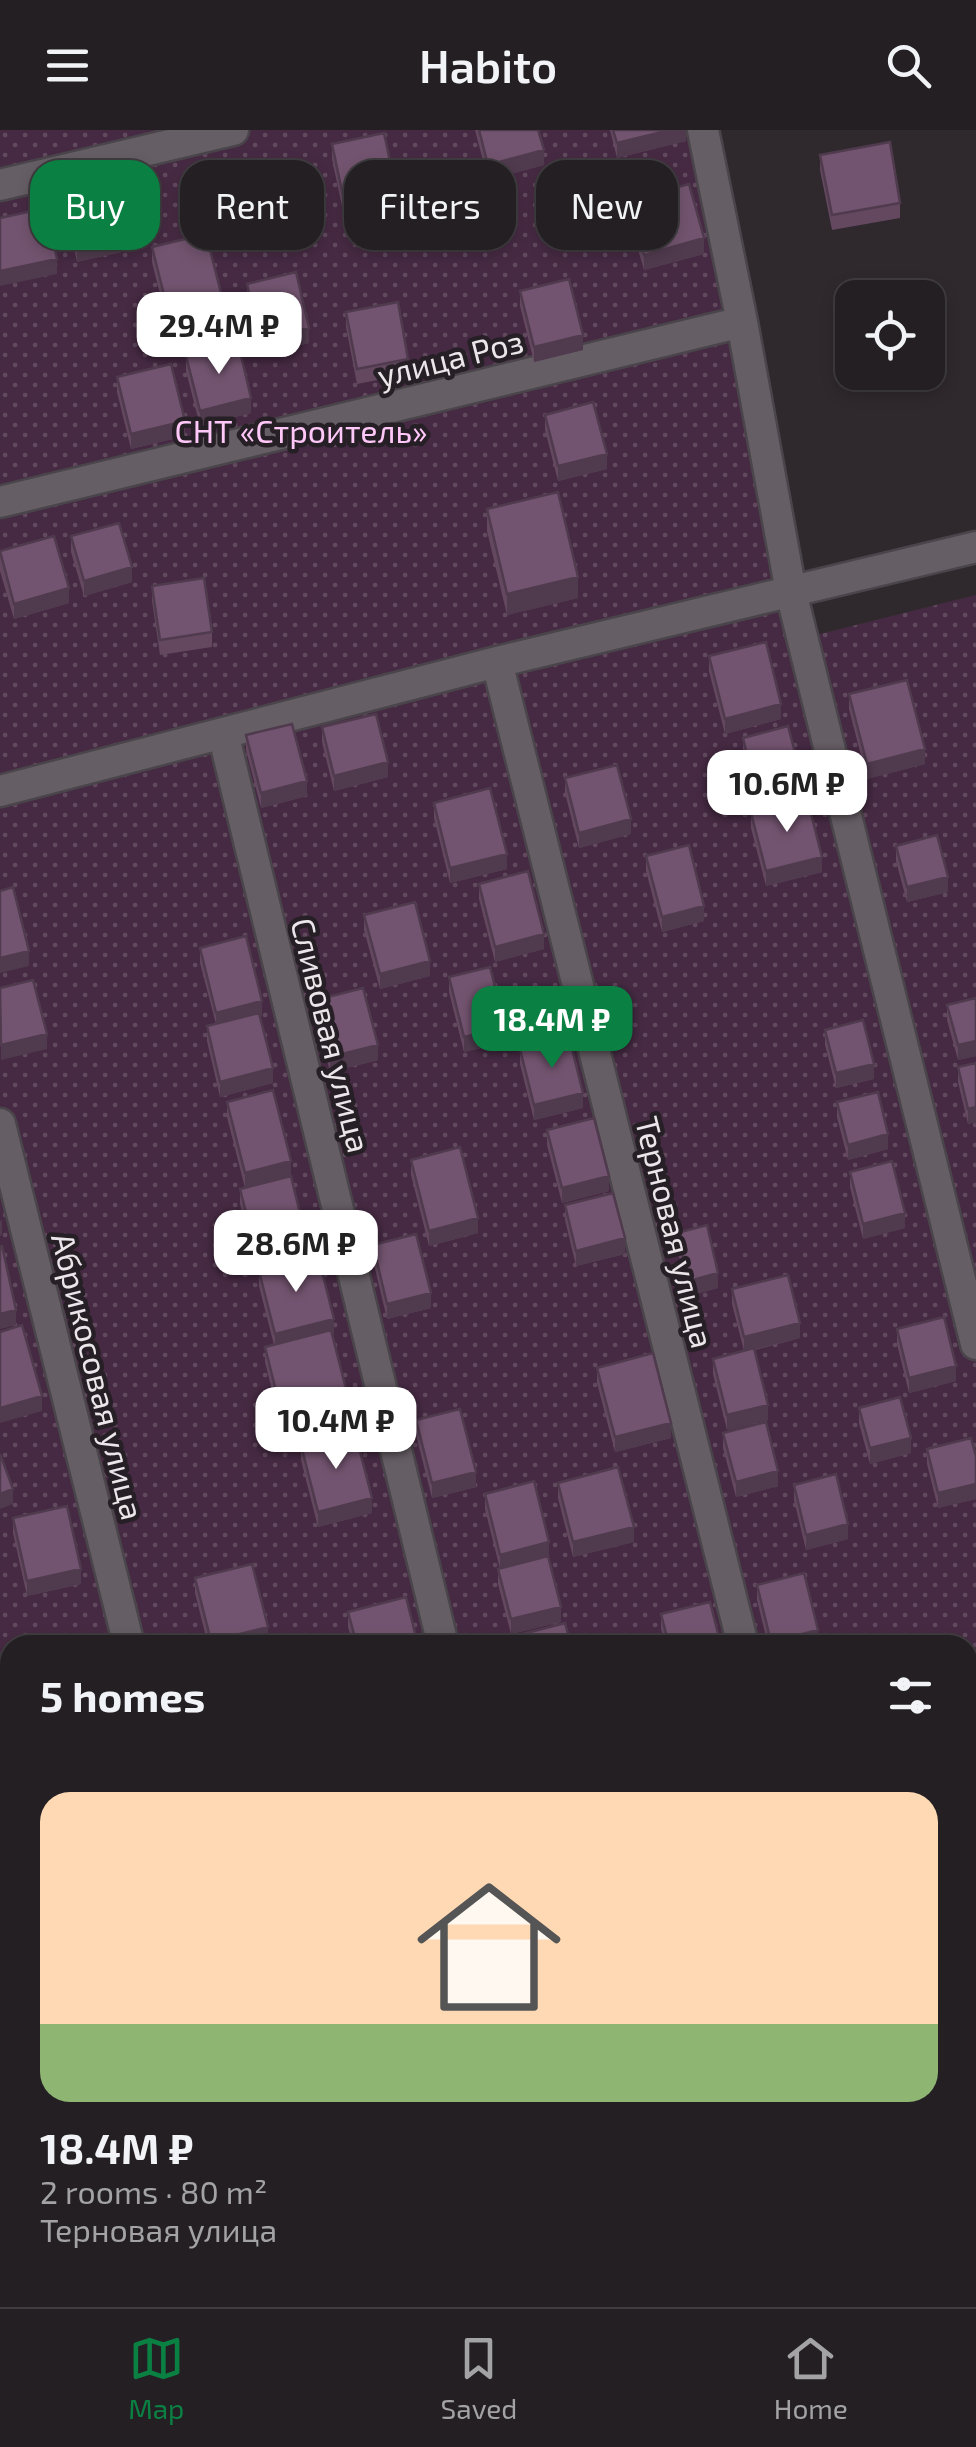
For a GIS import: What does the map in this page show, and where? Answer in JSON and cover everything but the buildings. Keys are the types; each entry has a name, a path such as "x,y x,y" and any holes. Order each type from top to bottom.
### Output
{"street":[{"path":"0,185 233,130"},
{"path":"703,130 791,592 976,1344"},
{"name":"улица Роз","path":"0,502 742,322"},
{"path":"0,791 497,662 976,547"},
{"name":"Терновая улица","path":"497,662 740,1635"},
{"name":"Сливовая улица","path":"223,734 441,1635"},
{"name":"Абрикосовая улица","path":"0,1124 128,1635"}],"green space":[{"name":"СНТ «Строитель»","path":"0,130 703,130 816,635 976,595 976,1635 0,1635"}]}
